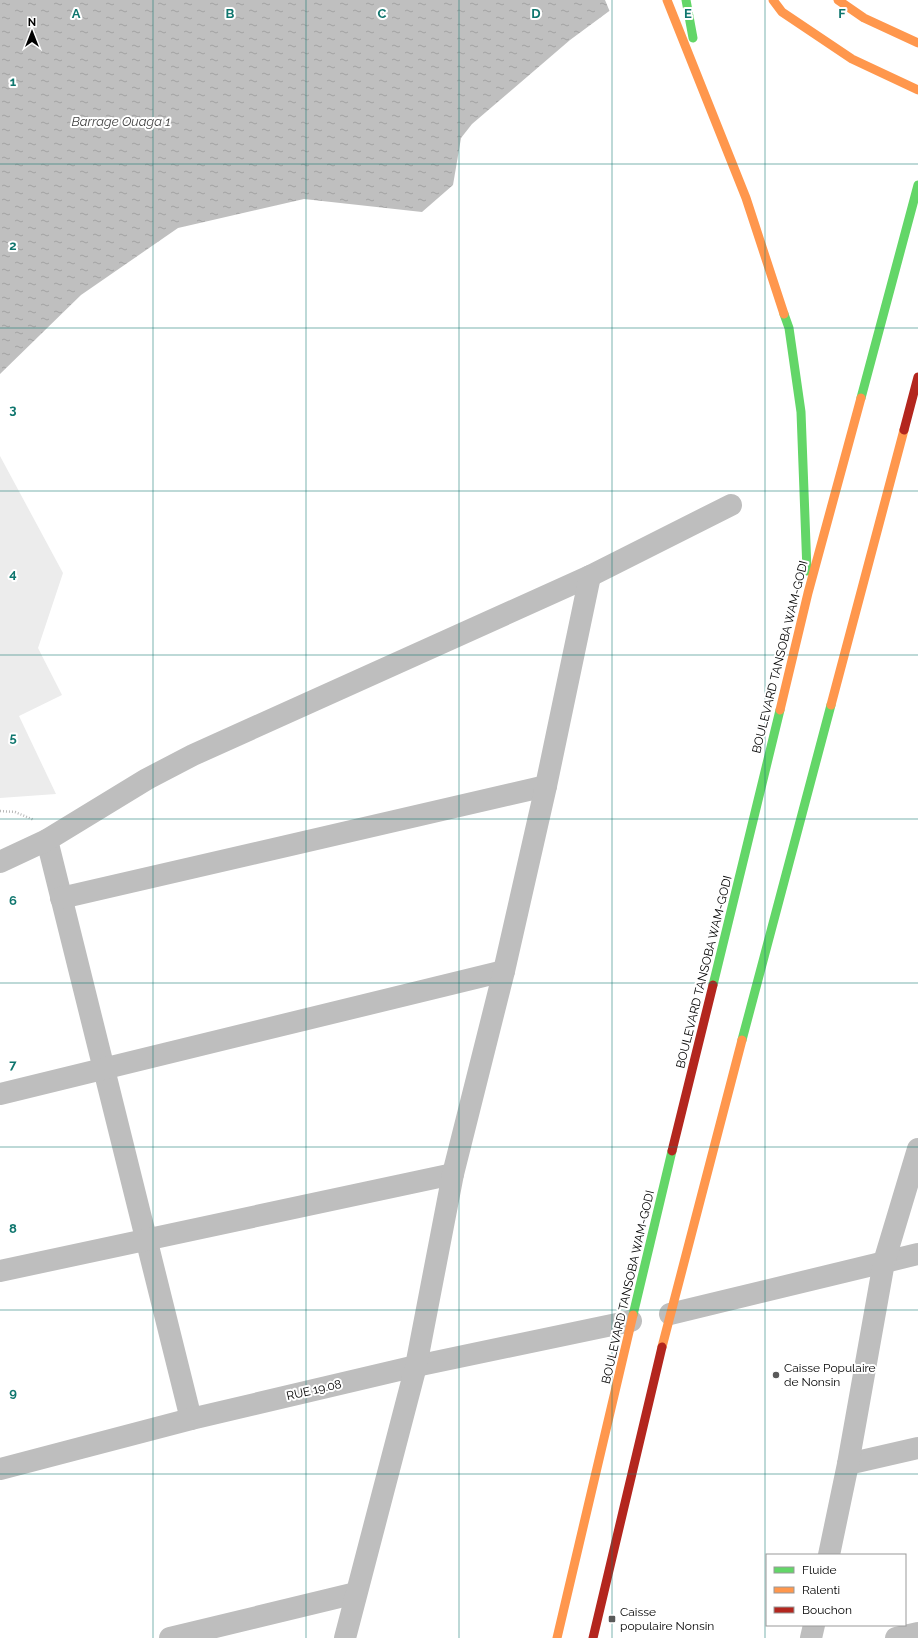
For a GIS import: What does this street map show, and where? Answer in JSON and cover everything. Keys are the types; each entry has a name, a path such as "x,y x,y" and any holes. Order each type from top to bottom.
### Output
{"main road":[{"path":"667,0 746,198 789,328 801,412 808,593"},
{"path":"686,0 705,93"},
{"path":"773,0 782,12 852,59 914,89"},
{"path":"838,0 864,18 918,43"},
{"name":"BOULEVARD TANSOBA WAM-GODI","path":"557,1638 631,1321 808,593 918,185"},
{"path":"593,1638 670,1314 918,377"},
{"path":"906,423 918,408"}],"street":[{"path":"0,862 47,840 148,779 193,755 590,576 731,505"},
{"path":"345,1638 416,1366 453,1174 504,971 546,786 590,576"},
{"path":"61,898 546,786"},
{"path":"47,840 148,1239 191,1419"},
{"path":"0,1094 504,971"},
{"path":"829,1554 848,1464 884,1262 918,1149"},
{"path":"0,1272 453,1174"},
{"path":"670,1314 918,1254"},
{"name":"RUE 19.08","path":"0,1469 191,1419 416,1366 631,1321"},
{"path":"848,1464 918,1448"},
{"path":"170,1638 356,1593"},
{"path":"811,1638 814,1626"},
{"path":"896,1638 918,1634"}],"path":[{"path":"0,811 15,812 36,820 47,840"}],"shaded area":[{"path":"0,456 63,573 38,648 62,695 19,716 56,794 0,798"}],"water":[{"name":"Barrage Ouaga 1","path":"0,0 635,0 612,9 570,40 472,124 461,138 453,185 422,212 304,199 178,228 81,295 0,374"}],"pier":[{"path":"605,0 637,0 610,12"}],"traffic: fast":[{"path":"686,0 693,38"},
{"path":"861,398 918,185"},
{"path":"784,314 789,328 801,412 807,571"},
{"path":"742,1040 831,705"},
{"path":"713,985 780,710"},
{"path":"633,1315 672,1151"}],"traffic: slow":[{"path":"667,0 746,198 784,314"},
{"path":"773,0 782,12 852,59 918,90"},
{"path":"838,0 864,18 918,43"},
{"path":"780,710 808,593 861,398"},
{"path":"831,705 904,430"},
{"path":"662,1347 742,1040"},
{"path":"557,1638 633,1315"}],"traffic: jam":[{"path":"904,430 918,377"},
{"path":"672,1151 713,985"},
{"path":"593,1638 662,1347"}],"place":[{"name":"Caisse Populaire de Nonsin","path":"776,1375"},
{"name":"Caisse populaire Nonsin","path":"612,1619"}]}
